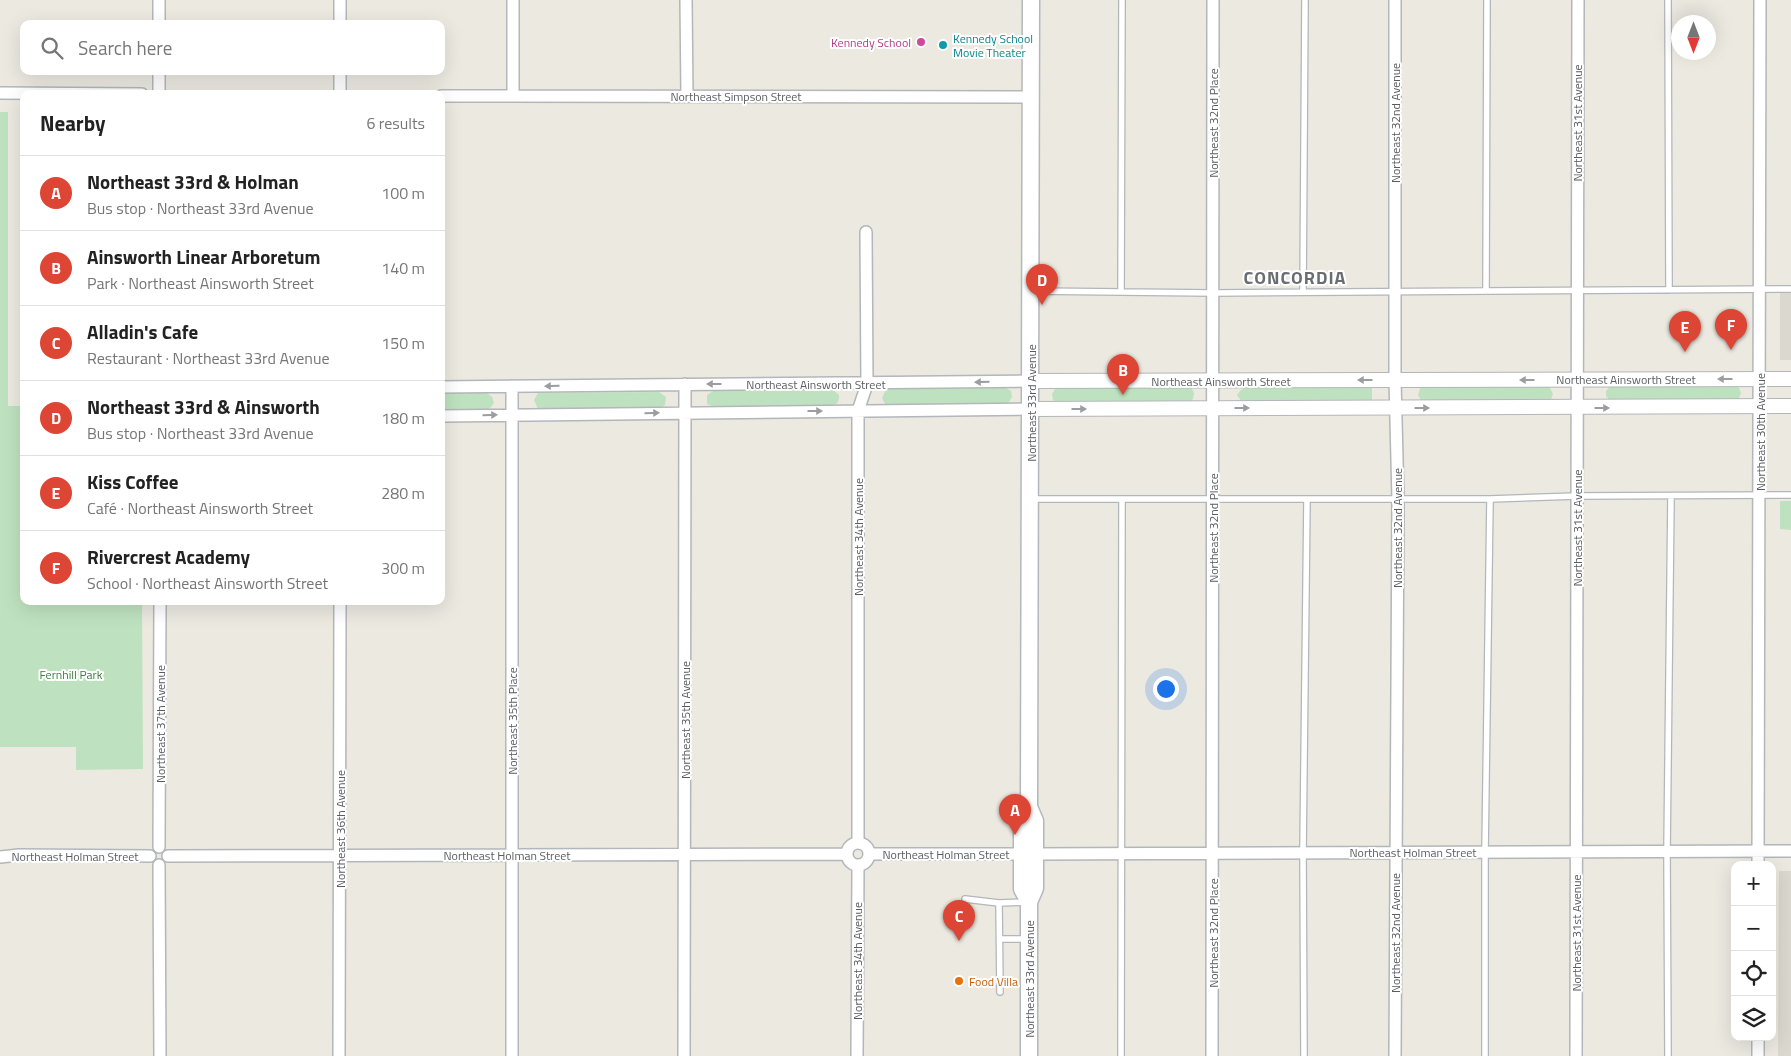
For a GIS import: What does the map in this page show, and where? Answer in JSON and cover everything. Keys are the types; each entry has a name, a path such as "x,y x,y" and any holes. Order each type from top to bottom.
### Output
{"main road":[{"name":"Northeast 33rd Avenue","path":"1029,1056 1029,902 1036,888 1029,854 1035,821 1029,807 1031,0"}],"street":[{"path":"159,0 159,20"},
{"path":"340,0 340,20"},
{"path":"513,0 513,96"},
{"path":"686,0 687,96"},
{"name":"Northeast 32nd Place","path":"1212,1056 1213,0"},
{"name":"Northeast 32nd Avenue","path":"1395,0 1395,408 1398,500 1395,1056"},
{"name":"Northeast 31st Avenue","path":"1576,1056 1578,0"},
{"name":"Northeast 30th Avenue","path":"1758,861 1760,0"},
{"path":"159,75 159,90"},
{"path":"340,75 340,90"},
{"path":"0,93 20,93"},
{"name":"Northeast Simpson Street","path":"445,96 1031,97"},
{"name":"Northeast 34th Avenue","path":"858,843 858,411 867,384 866,232"},
{"name":"Northeast Ainsworth Street","path":"445,387 1030,381 1791,379"},
{"name":"Northeast 35th Avenue","path":"684,1056 685,384"},
{"name":"Northeast 35th Place","path":"512,386 512,1056"},
{"path":"445,416 1030,409 1791,406"},
{"name":"Northeast 37th Avenue","path":"159,847 160,605"},
{"name":"Northeast 36th Avenue","path":"339,1056 340,605"},
{"path":"858,843 866,846 870,854 866,863 858,866 850,862 847,854 849,846 858,843"},
{"path":"159,847 165,849 168,856 166,863 159,865 153,863 150,856 153,850 159,847"},
{"name":"Northeast Holman Street","path":"870,854 1791,851"},
{"name":"Northeast Holman Street","path":"168,856 847,854"},
{"name":"Northeast Holman Street","path":"0,857 19,855 150,856"},
{"path":"159,865 160,1056"},
{"name":"Northeast 34th Avenue","path":"857,1056 858,866"},
{"path":"1758,1041 1758,1056"}],"lane":[{"path":"1121,292 1122,0"},
{"path":"1303,292 1305,0"},
{"path":"1486,291 1487,0"},
{"path":"1668,0 1669,290"},
{"path":"1031,292 1213,293 1791,289"},
{"path":"1030,499 1398,500 1577,496 1791,495"},
{"path":"1668,1056 1667,852 1671,496"},
{"path":"1485,1056 1485,852 1490,499"},
{"path":"1122,500 1122,1056"},
{"path":"1304,1056 1303,852 1307,500"},
{"path":"966,899 999,903 1029,902"},
{"path":"999,903 1000,992"},
{"path":"1000,940 1029,939"}],"shaded area":[{"path":"1780,293 1791,293 1791,360 1780,360"},
{"path":"1779,871 1791,871 1791,1056 1778,1056"}],"green space":[{"name":"Fernhill Park","path":"0,112 8,112 8,406 20,406 20,605 142,605 143,769 76,770 76,747 0,747"},
{"path":"1611,385 1734,385 1739,388 1741,393 1738,401 1611,402 1606,396 1606,391"},
{"path":"1372,386 1372,403 1245,403 1237,395 1246,387"},
{"path":"1421,386 1549,386 1553,394 1550,402 1422,402 1418,395"},
{"path":"1060,387 1188,387 1194,393 1193,399 1188,403 1056,402 1053,400 1052,394 1055,389"},
{"path":"1006,388 1011,391 1012,397 1005,404 886,406 882,398 886,389"},
{"path":"832,389 839,397 836,404 831,406 715,407 707,404 707,395 715,390"},
{"path":"659,392 666,397 665,405 661,408 538,409 534,400 538,393"},
{"path":"445,393 487,393 492,397 494,403 487,410 445,411"},
{"path":"1780,501 1791,501 1791,530 1780,529"}],"place":[{"name":"Kennedy School","path":"921,42"},
{"name":"Kennedy School Movie Theater","path":"943,45"},
{"name":"Northeast 33rd & Ainsworth","path":"1042,305"},
{"name":"Rivercrest Academy","path":"1731,350"},
{"name":"Kiss Coffee","path":"1685,352"},
{"name":"Ainsworth Linear Arboretum","path":"1123,395"},
{"name":"Northeast 33rd & Holman","path":"1015,835"},
{"name":"Alladin's Cafe","path":"959,941"},
{"name":"Food Villa","path":"959,981"}],"district":[{"name":"CONCORDIA","path":"1295,277"}]}
